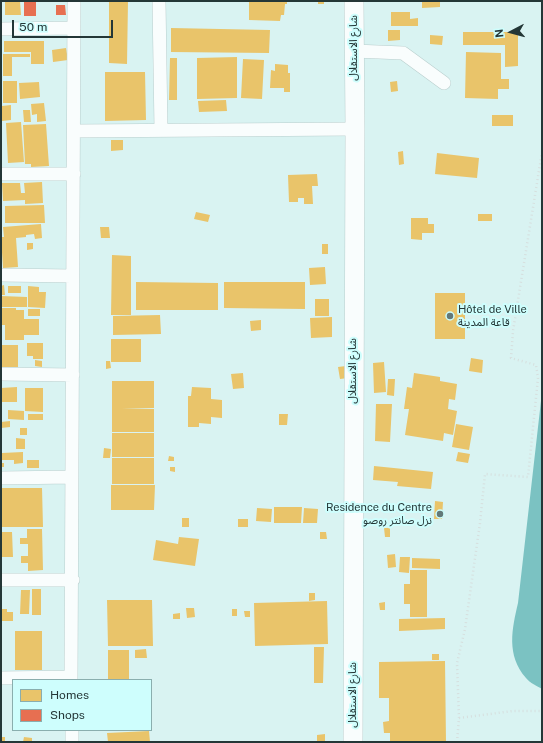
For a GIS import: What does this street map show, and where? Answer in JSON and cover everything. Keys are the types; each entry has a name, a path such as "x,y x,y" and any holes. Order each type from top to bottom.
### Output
{"highway":[{"name":"شارع الاستقلال","path":"353,742 354,1"}],"street":[{"path":"1,678 71,679 73,580 72,276 74,174 74,1"},
{"path":"159,1 161,130"},
{"path":"1,29 74,28"},
{"path":"354,51 403,53 444,84"},
{"path":"74,131 355,129"},
{"path":"1,174 74,174"},
{"path":"1,275 72,276"},
{"path":"1,374 72,375"},
{"path":"1,478 72,477"},
{"path":"1,580 73,580"},
{"path":"72,731 72,742"}],"path":[{"path":"457,742 459,718 457,663 465,629 486,474 528,477 538,378 536,365 511,358 513,331 542,152"},
{"path":"459,718 513,711 542,711"}],"water":[{"path":"542,392 542,689 528,680 520,669 515,660 512,642 518,603"}],"building: Homes":[{"path":"5,1 20,1 21,15 5,15"},
{"path":"109,1 128,1 127,64 109,63"},
{"path":"249,1 287,1 287,4 285,4 284,15 281,15 280,21 249,20"},
{"path":"318,1 324,1 324,4 318,4"},
{"path":"422,1 440,1 440,7 422,8"},
{"path":"391,12 410,12 410,19 418,18 418,26 391,26"},
{"path":"171,28 270,30 269,53 171,52"},
{"path":"388,30 400,30 400,40 388,41"},
{"path":"463,32 518,32 518,66 505,67 505,45 463,45"},
{"path":"430,35 443,36 442,45 430,44"},
{"path":"4,41 44,41 44,64 31,64 31,52 4,52"},
{"path":"66,48 68,60 53,62 52,50"},
{"path":"466,52 501,53 501,79 509,79 509,89 498,89 498,99 465,98"},
{"path":"3,54 30,54 30,57 12,57 12,76 3,76"},
{"path":"237,57 237,98 197,99 197,58"},
{"path":"170,58 177,58 177,100 169,100"},
{"path":"243,59 264,60 262,99 241,98"},
{"path":"275,64 288,65 288,73 290,73 290,92 284,92 284,88 270,88 271,70 275,71"},
{"path":"105,72 145,72 146,120 105,121"},
{"path":"3,81 17,81 17,103 3,103"},
{"path":"397,81 398,91 391,92 390,82"},
{"path":"39,82 40,97 20,99 19,83"},
{"path":"226,100 227,111 199,112 198,101"},
{"path":"44,103 46,121 37,122 37,114 32,115 31,104"},
{"path":"11,105 11,120 2,121 2,106"},
{"path":"23,110 30,110 31,122 24,122"},
{"path":"492,115 513,115 513,126 492,126"},
{"path":"21,122 24,162 8,163 6,123"},
{"path":"46,124 49,166 31,167 31,164 25,164 23,125"},
{"path":"111,140 123,140 123,150 111,151"},
{"path":"403,151 404,164 399,165 398,152"},
{"path":"437,153 479,158 477,178 435,174"},
{"path":"317,174 318,186 312,186 313,204 304,204 304,198 298,198 298,202 289,202 288,175"},
{"path":"42,182 43,203 25,204 25,200 3,201 2,183 20,183 21,193 25,193 24,183"},
{"path":"44,205 45,223 5,223 5,206"},
{"path":"196,212 210,215 208,222 194,219"},
{"path":"478,214 492,214 492,221 478,221"},
{"path":"411,218 428,218 428,224 434,224 434,233 422,233 422,240 411,239"},
{"path":"41,224 42,238 35,239 34,234 16,238 18,267 3,268 1,237 4,237 3,227"},
{"path":"100,227 109,227 110,238 101,238"},
{"path":"27,243 33,243 33,249 27,250"},
{"path":"322,244 328,244 328,254 322,254"},
{"path":"112,255 131,256 131,315 111,315"},
{"path":"325,267 326,284 310,285 309,268"},
{"path":"136,282 218,283 218,310 136,310"},
{"path":"224,282 305,282 305,309 224,308"},
{"path":"4,285 5,295 1,295 1,286"},
{"path":"8,286 21,286 21,293 8,293"},
{"path":"28,286 39,287 39,292 46,292 45,308 28,307"},
{"name":"Hôtel de Ville قاعة المدينة","path":"435,293 465,293 465,339 435,339"},
{"path":"1,296 27,297 27,307 1,307"},
{"path":"315,299 329,299 329,316 315,316"},
{"path":"1,308 16,308 16,310 24,310 24,319 39,319 39,335 24,335 24,340 5,340 5,325 1,325"},
{"path":"28,309 40,309 40,316 28,316"},
{"path":"160,315 161,334 113,335 113,316"},
{"path":"332,317 332,337 311,338 310,318"},
{"path":"261,320 261,330 251,331 250,321"},
{"path":"111,339 141,339 141,362 111,362"},
{"path":"27,343 43,343 43,359 33,359 33,356 27,356"},
{"path":"1,345 18,345 18,367 1,367"},
{"path":"471,358 483,360 482,373 469,371"},
{"path":"35,360 42,361 42,367 35,366"},
{"path":"106,361 110,361 111,368 106,369"},
{"path":"384,362 386,392 374,393 373,363"},
{"path":"346,366 348,378 340,379 338,367"},
{"path":"243,373 244,388 233,389 231,374"},
{"path":"414,373 440,377 440,381 457,384 455,400 449,399 448,409 457,411 453,435 444,433 443,441 405,435 409,409 404,409 407,387 412,388"},
{"path":"388,379 395,379 394,396 387,395"},
{"path":"112,381 154,381 154,408 122,408 154,409 154,432 112,432"},
{"path":"17,387 17,402 1,402 1,388"},
{"path":"192,387 211,388 211,399 222,400 222,418 211,417 211,424 199,423 199,427 188,427 188,396 191,396"},
{"path":"25,388 43,388 43,412 25,411"},
{"path":"376,404 392,404 390,442 375,441"},
{"path":"8,410 24,411 24,420 8,419"},
{"path":"28,414 43,414 43,420 28,420"},
{"path":"279,414 288,414 287,425 279,425"},
{"path":"10,421 10,427 1,428 1,422"},
{"path":"456,424 473,427 469,450 452,447"},
{"path":"20,428 27,428 27,435 20,435"},
{"path":"112,433 154,433 154,457 112,457"},
{"path":"16,438 25,439 25,449 16,449"},
{"path":"104,448 111,449 110,458 103,458"},
{"path":"23,452 23,463 14,464 14,460 2,460 2,453"},
{"path":"458,452 470,454 468,463 456,461"},
{"path":"169,456 174,457 174,461 168,461"},
{"path":"112,458 154,458 154,484 112,484"},
{"path":"27,460 39,460 39,468 27,468"},
{"path":"1,463 4,463 4,467 1,467"},
{"path":"374,466 433,472 431,489 397,486 398,482 373,480"},
{"path":"170,467 175,467 175,472 170,471"},
{"path":"111,485 155,485 154,510 111,510"},
{"path":"1,488 42,488 43,527 1,527"},
{"path":"435,501 443,502 442,519 434,519"},
{"path":"274,507 302,507 301,523 274,523"},
{"path":"257,508 272,509 271,522 256,521"},
{"path":"304,508 318,509 317,523 303,523"},
{"path":"182,518 189,518 189,527 182,527"},
{"path":"238,519 248,519 248,527 238,527"},
{"path":"384,528 390,528 390,537 385,537"},
{"path":"27,529 42,529 43,570 28,571 28,563 21,563 21,556 28,556 28,544 20,544 20,538 27,538"},
{"path":"1,532 12,532 13,557 1,557"},
{"path":"320,532 326,532 327,539 320,539"},
{"path":"179,537 199,539 195,566 153,560 156,540 178,544"},
{"path":"395,554 396,567 388,568 387,555"},
{"path":"400,557 410,557 409,573 399,572"},
{"path":"412,558 440,559 440,569 412,568"},
{"path":"410,570 427,570 427,617 410,617 410,604 404,604 404,584 410,584"},
{"path":"32,589 41,589 41,615 32,615"},
{"path":"21,590 30,590 29,614 20,614"},
{"path":"309,593 315,593 315,600 309,601"},
{"path":"107,600 152,600 153,646 108,646"},
{"path":"327,601 328,644 255,646 254,603"},
{"path":"385,602 385,610 380,610 379,603"},
{"path":"186,608 194,608 195,617 187,618"},
{"path":"1,609 7,609 7,612 13,612 13,621 1,621"},
{"path":"232,609 237,609 237,616 232,616"},
{"path":"244,611 250,611 250,617 245,617"},
{"path":"180,613 180,619 173,619 173,614"},
{"path":"445,618 445,629 399,631 399,619"},
{"path":"15,631 42,631 42,670 15,670"},
{"path":"314,647 324,647 323,683 314,683"},
{"path":"146,649 147,658 135,658 135,650"},
{"path":"108,650 129,650 129,679 108,679"},
{"path":"432,654 439,654 439,660 432,660"},
{"path":"445,661 446,742 390,742 390,733 384,733 383,722 389,721 389,698 379,698 379,662"},
{"path":"149,731 150,742 108,742 107,733"},
{"path":"325,734 325,742 317,742 317,735"},
{"path":"1,737 5,737 5,742 1,742"},
{"path":"24,737 32,738 32,742 23,742"}],"building: Shops":[{"path":"24,1 36,1 36,16 24,16"},
{"path":"56,5 65,5 66,15 56,15"}],"place":[{"name":"Hôtel de Ville قاعة المدينة","path":"450,316"},
{"name":"Residence du Centre نزل صانتر روصو","path":"440,514"}]}
